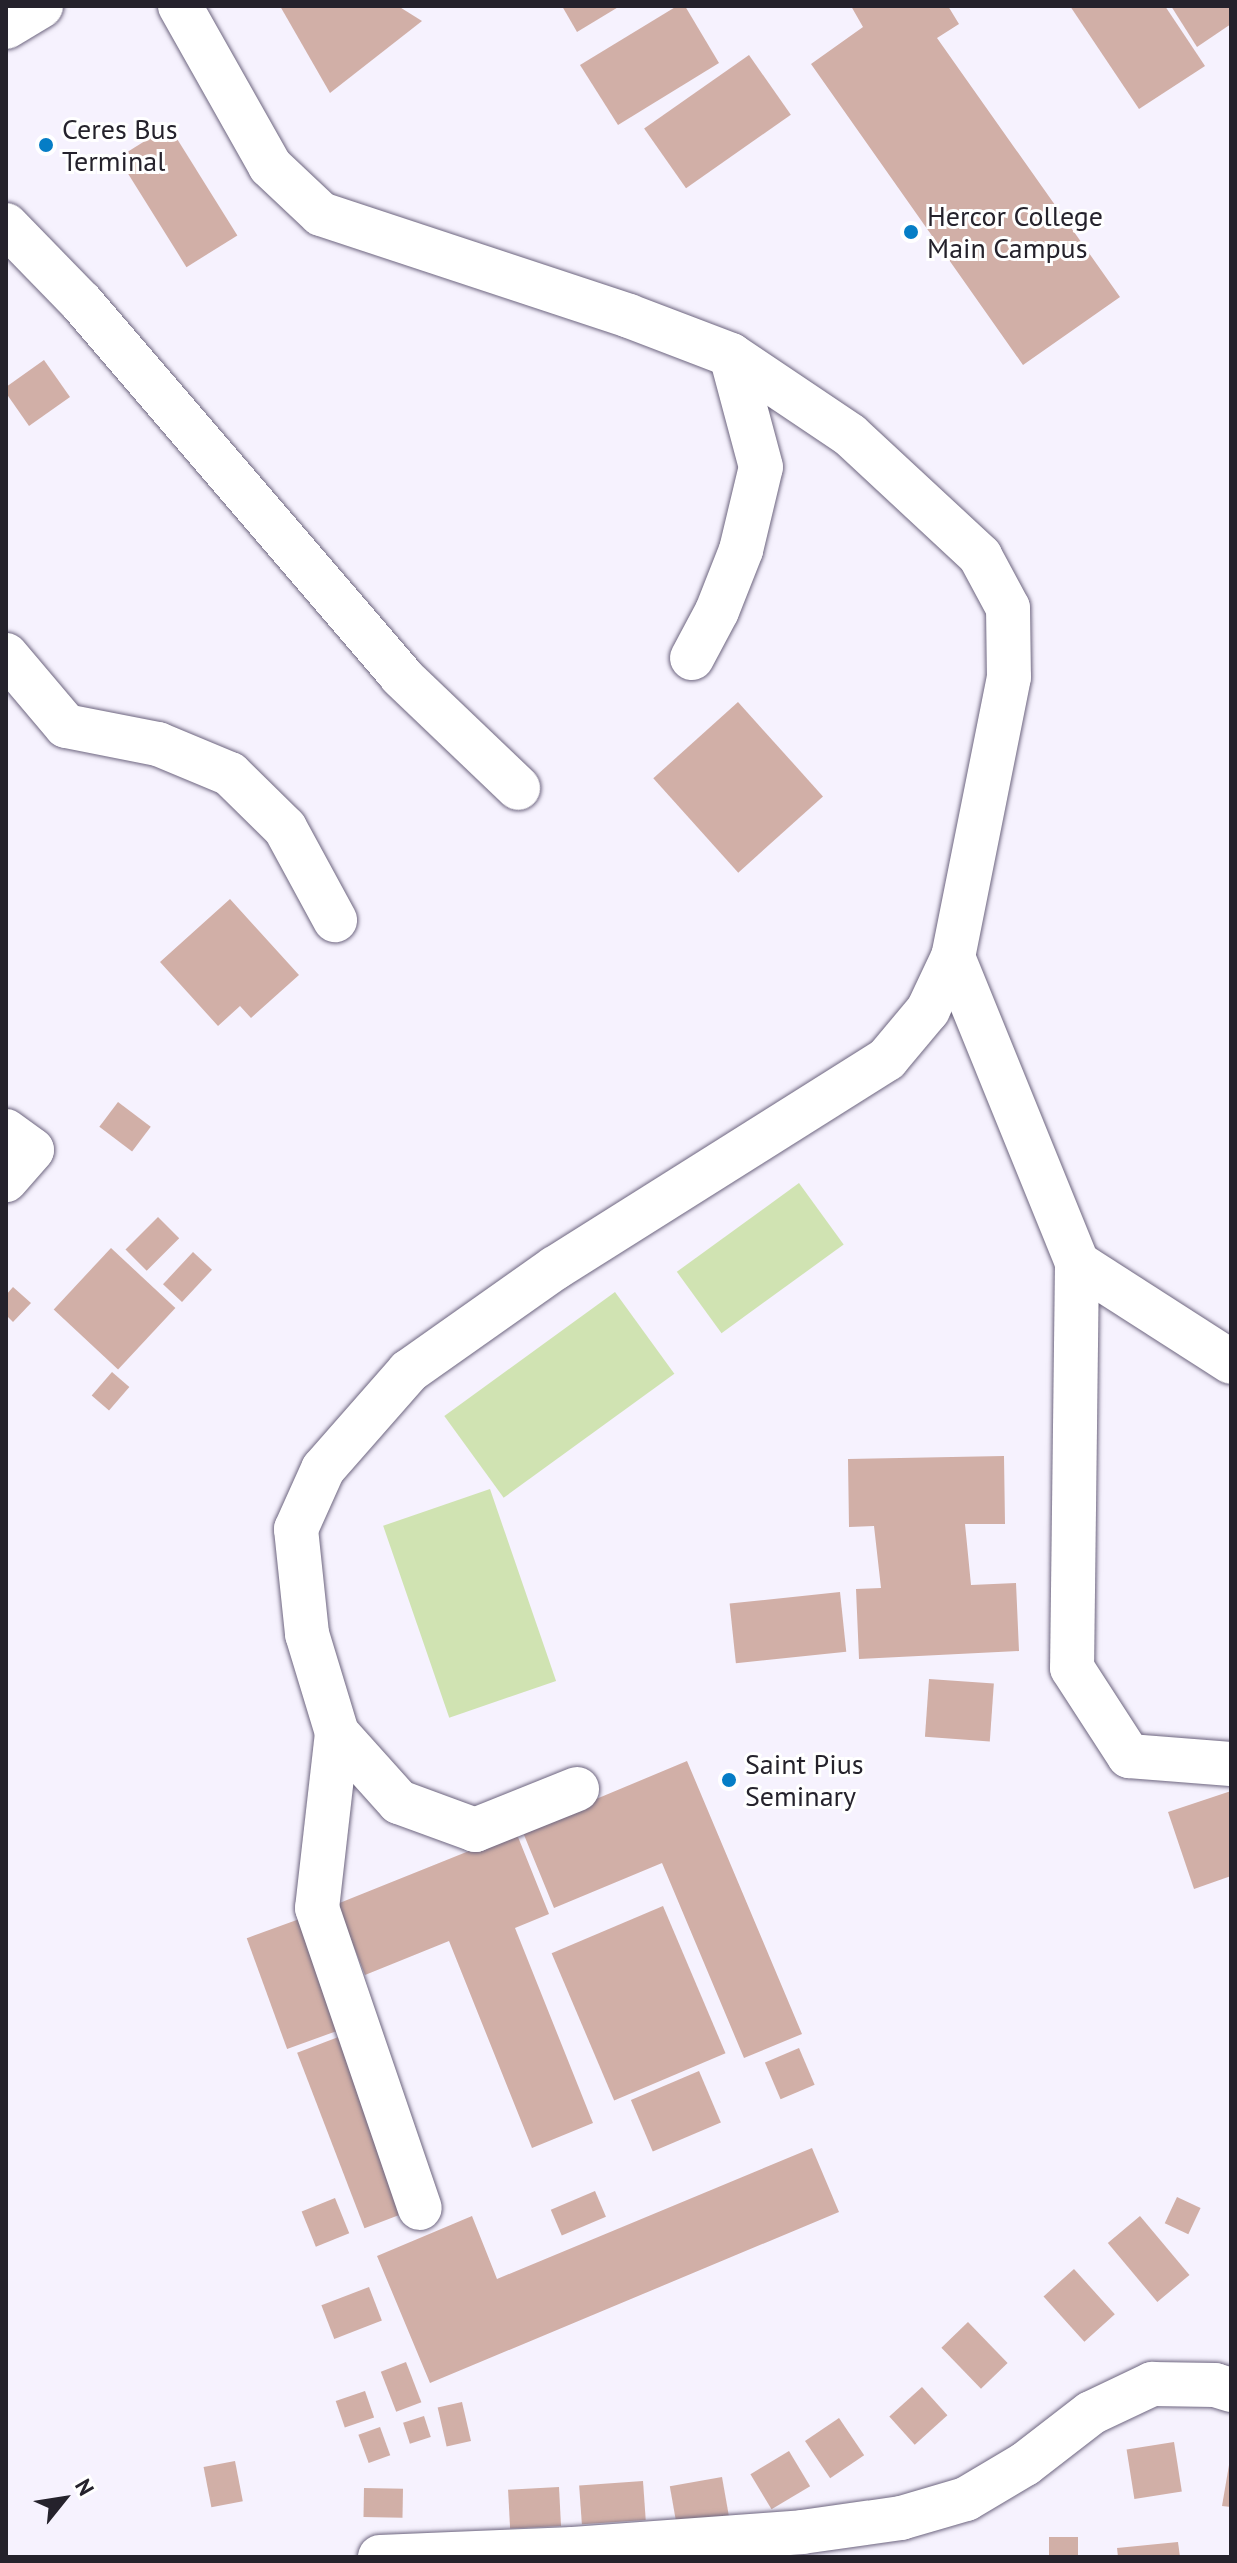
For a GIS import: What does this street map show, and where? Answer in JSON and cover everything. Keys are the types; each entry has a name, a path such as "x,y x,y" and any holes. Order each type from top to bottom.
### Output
{"main road":[{"path":"6,27 41,6"},
{"path":"180,6 270,166 321,214 629,316 731,355 850,435 980,556 1008,608 1009,677 953,957 928,1010 887,1059 555,1268 409,1371 323,1469 296,1529 307,1634 337,1733 317,1908 420,2208"},
{"path":"6,225 81,302 401,676 518,788"},
{"path":"692,658 717,611 741,550 761,467 731,355"},
{"path":"6,655 66,726 158,744 230,774 285,828 335,920"},
{"path":"953,957 1077,1263 1072,1668 1129,1756 1231,1764"},
{"path":"6,1131 32,1150 6,1180"},
{"path":"1077,1263 1231,1362"},
{"path":"337,1733 399,1802 475,1830 577,1789"},
{"path":"380,2557 573,2549 802,2532 901,2518 966,2499 1025,2464 1091,2413 1152,2384 1215,2385 1231,2390"}],"green space":[{"path":"799,1183 844,1244 722,1333 677,1272"},
{"path":"615,1292 674,1374 504,1498 444,1416"},
{"path":"490,1489 556,1681 449,1718 383,1526"}],"building":[{"path":"280,6 398,6 422,21 330,93"},
{"path":"562,6 620,6 577,32"},
{"path":"677,6 685,6 719,63 618,125 580,65"},
{"path":"851,6 948,6 959,24 937,38 1120,297 1023,365 811,64 863,27"},
{"path":"1070,6 1165,6 1205,66 1139,109"},
{"path":"1171,6 1230,6 1231,24 1197,47"},
{"path":"749,55 791,115 686,188 644,128"},
{"path":"169,126 237,235 186,267 118,158"},
{"path":"44,360 70,397 29,426 6,393 6,387"},
{"path":"738,702 823,796 738,873 653,778"},
{"path":"230,899 299,975 251,1018 240,1006 218,1026 160,962"},
{"path":"118,1102 151,1127 132,1151 99,1127"},
{"path":"158,1217 179,1238 147,1271 125,1250"},
{"path":"111,1248 175,1308 118,1369 54,1309"},
{"path":"193,1252 212,1270 182,1302 163,1284"},
{"path":"13,1287 31,1303 13,1322 6,1315 6,1295"},
{"path":"112,1372 129,1387 109,1410 92,1395"},
{"path":"1004,1456 1005,1524 965,1524 971,1585 1016,1583 1019,1651 859,1659 856,1589 881,1588 874,1526 849,1527 848,1459"},
{"path":"840,1592 846,1652 736,1663 730,1604"},
{"path":"929,1679 994,1684 990,1741 925,1737"},
{"path":"687,1761 802,2034 744,2058 662,1863 554,1908 522,1830"},
{"path":"1231,1791 1231,1876 1194,1889 1168,1812"},
{"path":"516,1832 549,1914 515,1928 593,2123 532,2148 449,1941 365,1975 337,1904"},
{"path":"663,1906 726,2053 614,2101 552,1953"},
{"path":"305,1917 345,2028 287,2049 247,1938"},
{"path":"341,2036 408,2212 364,2228 297,2053"},
{"path":"799,2048 815,2085 781,2099 765,2062"},
{"path":"699,2071 721,2123 653,2151 631,2100"},
{"path":"812,2148 839,2212 430,2383 377,2256 472,2216 497,2279"},
{"path":"595,2191 606,2217 562,2236 551,2210"},
{"path":"1177,2197 1201,2208 1188,2234 1165,2223"},
{"path":"335,2198 349,2233 316,2247 302,2211"},
{"path":"1140,2216 1189,2275 1157,2302 1108,2243"},
{"path":"1074,2269 1115,2314 1084,2342 1044,2296"},
{"path":"369,2287 382,2321 334,2339 321,2305"},
{"path":"968,2322 1008,2363 981,2389 941,2348"},
{"path":"406,2362 421,2402 396,2412 381,2372"},
{"path":"922,2387 947,2415 915,2445 889,2416"},
{"path":"365,2391 374,2417 345,2428 336,2401"},
{"path":"462,2402 471,2441 447,2447 438,2408"},
{"path":"424,2416 431,2437 410,2444 403,2423"},
{"path":"839,2418 864,2455 830,2478 805,2441"},
{"path":"380,2427 390,2455 369,2463 358,2435"},
{"path":"1174,2442 1182,2491 1134,2499 1127,2450"},
{"path":"789,2451 810,2486 772,2509 750,2474"},
{"path":"235,2461 243,2501 211,2507 204,2467"},
{"path":"1231,2465 1231,2507 1222,2506"},
{"path":"722,2477 729,2518 677,2528 670,2486"},
{"path":"643,2481 646,2520 582,2524 579,2485"},
{"path":"559,2487 561,2526 510,2529 508,2490"},
{"path":"364,2488 403,2489 402,2518 363,2517"},
{"path":"1049,2537 1078,2537 1078,2557 1049,2557"},
{"path":"1178,2542 1180,2557 1118,2557 1117,2548"}],"place":[{"name":"Ceres Bus Terminal","path":"46,145"},
{"name":"Hercor College Main Campus","path":"911,232"},
{"name":"Saint Pius Seminary","path":"729,1780"}]}
